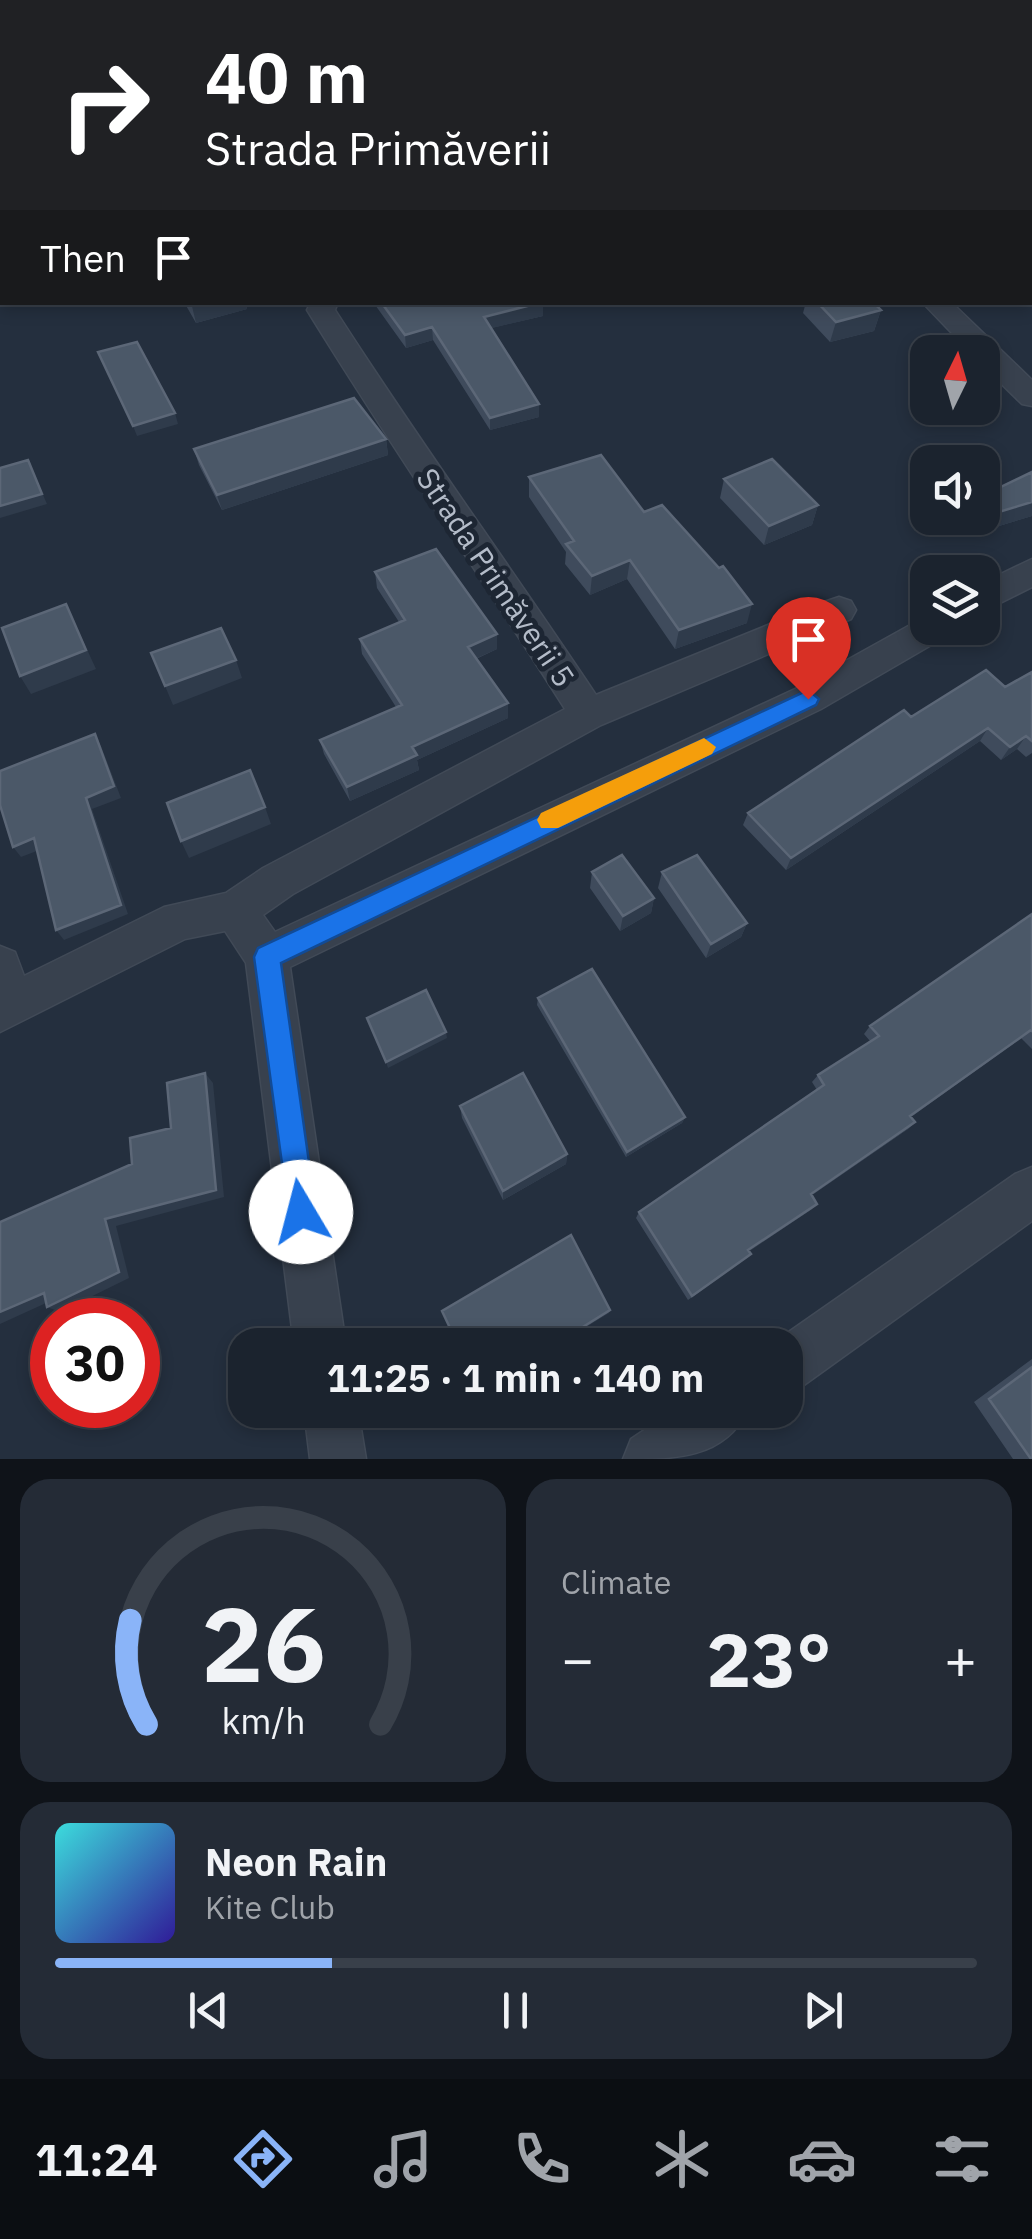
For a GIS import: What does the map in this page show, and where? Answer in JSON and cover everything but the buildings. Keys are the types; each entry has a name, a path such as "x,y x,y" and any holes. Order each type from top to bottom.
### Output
{"street":[{"name":"Strada Primăverii 5","path":"235,910 278,881 588,714 492,564 419,466 320,310 323,305"},
{"path":"938,305 1032,397"},
{"path":"1000,590 1032,571"},
{"path":"588,714 838,610"},
{"path":"268,957 808,699 910,642"},
{"path":"3,994 179,920 235,910 268,957 318,1328"},
{"path":"803,1353 1032,1191"},
{"path":"334,1428 338,1459"},
{"path":"651,1459 695,1428"}],"slow traffic":[{"path":"549,820 704,747"}],"route":[{"path":"301,1212 268,957 808,699"}]}
